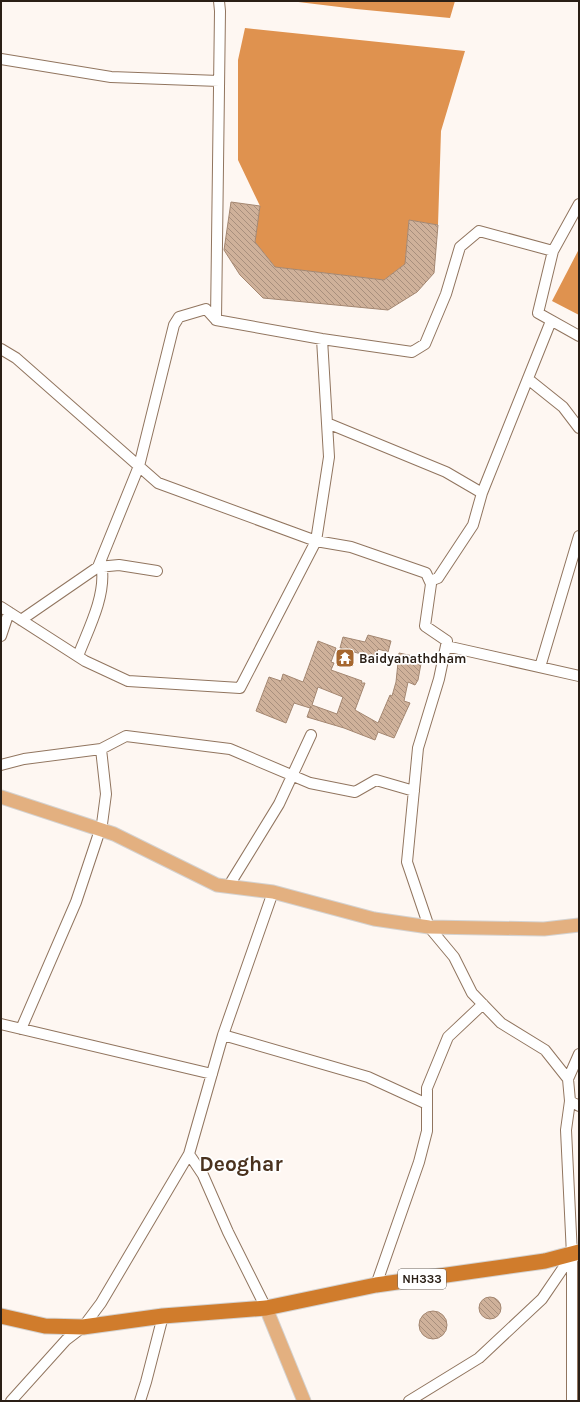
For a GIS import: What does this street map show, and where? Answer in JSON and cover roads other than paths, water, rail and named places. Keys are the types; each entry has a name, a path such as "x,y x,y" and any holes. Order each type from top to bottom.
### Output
{"highway":[{"name":"NH333","path":"1,1316 45,1326 84,1327 163,1316 266,1308 376,1286 545,1261 576,1253"}],"main road":[{"path":"1,797 114,834 217,885 273,892 374,919 429,927 544,929 579,925"},
{"path":"266,1308 304,1401"}],"street":[{"path":"216,320 219,1"},
{"path":"1,59 111,77 219,81"},
{"path":"579,204 553,251 538,313 579,336"},
{"path":"98,567 139,466 174,325 179,317 206,309 216,320 322,339 412,352 424,344 446,294 460,247 479,231 553,251"},
{"path":"430,581 438,578 473,525 482,493 551,320"},
{"path":"1,636 5,609 78,656 128,681 240,688 316,541 329,458 322,339"},
{"path":"1,349 16,358 158,483 316,541 352,547 426,573 430,581 425,626 447,641 440,680 418,748 407,862 429,927 454,957 472,993 501,1023 545,1050 568,1079"},
{"path":"528,379 563,407 579,428"},
{"path":"327,423 446,472 482,493"},
{"path":"540,667 578,540"},
{"path":"21,620 98,567 119,565 157,571"},
{"path":"78,656 96,607 102,577 102,570 98,567"},
{"path":"446,646 579,676"},
{"path":"228,887 279,804 311,735"},
{"path":"1,765 24,759 102,750 126,736 230,749 310,783 355,792 376,780 414,791"},
{"path":"21,1029 76,902 100,829 106,794 102,750"},
{"path":"11,1401 66,1340 84,1327 101,1303 189,1154 223,1035 273,892"},
{"path":"376,1286 427,1131 427,1088 448,1037 483,1004"},
{"path":"1,1024 212,1074"},
{"path":"223,1035 368,1076 427,1104"},
{"path":"572,1401 576,1253 566,1130 570,1101 568,1079 579,1054"},
{"path":"570,1101 579,1106"},
{"path":"189,1154 203,1174 228,1232 266,1308"},
{"path":"409,1401 479,1358 542,1299 576,1253"},
{"path":"140,1401 163,1316"}],"place":[{"name":"Baidyanathdham","path":"345,658"}],"district":[{"name":"Deoghar","path":"241,1164"}]}
